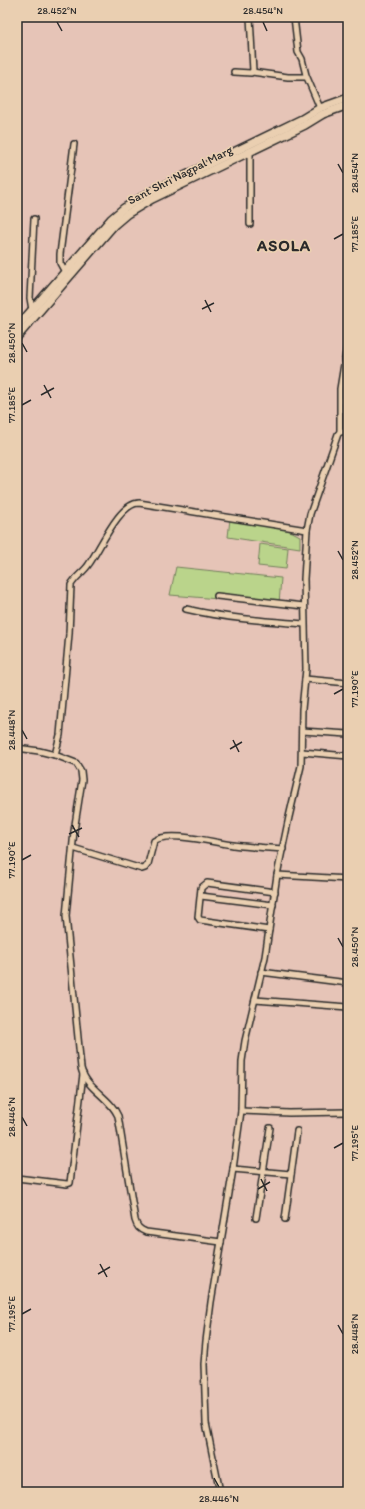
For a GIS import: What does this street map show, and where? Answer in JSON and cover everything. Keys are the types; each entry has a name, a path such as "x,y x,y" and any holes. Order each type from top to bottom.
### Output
{"main road":[{"name":"Sant Shri Nagpal Marg","path":"17,327 111,219 138,199 302,119 320,108 348,98"},
{"name":"Sant Shri Nagpal Marg","path":"17,337 110,229 127,214 152,199 323,114 348,105"}],"street":[{"path":"250,17 252,72"},
{"path":"294,17 297,50 302,59 306,77 320,108"},
{"path":"234,72 252,72 292,77 306,77"},
{"path":"65,272 60,263 60,254 74,144"},
{"path":"250,151 250,224"},
{"path":"32,310 30,298 34,219"},
{"path":"220,1492 206,1424 204,1364 211,1302 241,1111 243,1050 265,957 277,875 300,774 302,752 302,709 305,679 306,642 304,624 304,579 307,530 310,514 340,432 340,389 348,340"},
{"path":"340,432 348,431"},
{"path":"55,755 60,735 69,634 71,585 88,566 115,521 129,506 133,503 139,503 307,530"},
{"path":"216,596 304,606"},
{"path":"186,609 268,622 304,624"},
{"path":"305,679 348,683"},
{"path":"302,731 348,734"},
{"path":"17,748 55,755 76,764 81,771 82,780 73,848 66,927 83,1074 70,1183 67,1184 17,1178"},
{"path":"302,752 348,756"},
{"path":"73,848 142,869 148,864 154,841 161,838 198,838 233,845 282,849"},
{"path":"277,875 348,880"},
{"path":"269,930 200,920 198,917 201,888 207,884 275,892"},
{"path":"200,896 273,905"},
{"path":"261,972 348,983"},
{"path":"255,1000 348,1007"},
{"path":"83,1074 86,1080 114,1109 118,1116 135,1220 139,1229 146,1232 220,1242"},
{"path":"241,1111 289,1113 348,1112"},
{"path":"256,1218 270,1128"},
{"path":"285,1219 297,1131"},
{"path":"233,1169 291,1174"}],"green space":[{"path":"230,519 266,524 292,532 300,536 300,548 228,537"},
{"path":"260,544 288,548 286,569 258,566"},
{"path":"176,567 281,578 279,604 170,595"}],"district":[{"name":"ASOLA","path":"284,245"}]}
